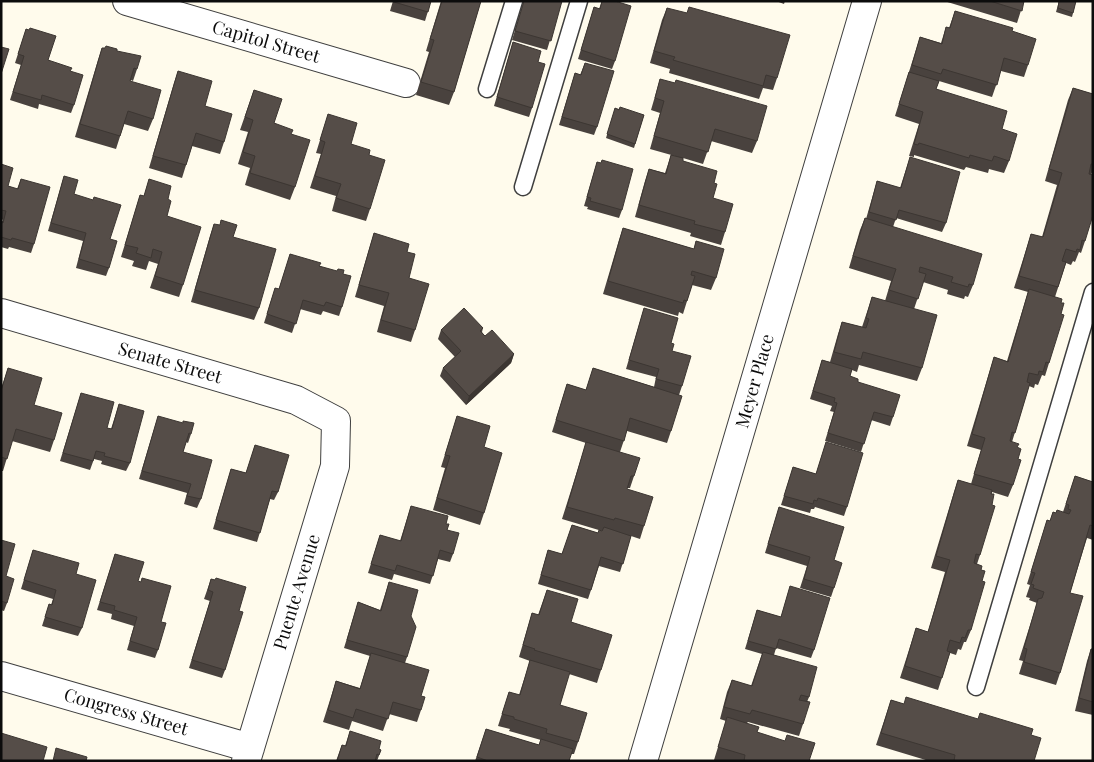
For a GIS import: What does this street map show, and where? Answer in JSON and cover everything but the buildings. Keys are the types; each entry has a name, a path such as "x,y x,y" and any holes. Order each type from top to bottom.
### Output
{"street":[{"name":"Capitol Street","path":"127,1 406,83"},
{"name":"Meyer Place","path":"643,761 866,1"},
{"name":"Senate Street","path":"1,313 296,400 336,421"},
{"name":"Puente Avenue","path":"248,754 335,466 336,421"},
{"name":"Congress Street","path":"1,676 248,754"}],"lane":[{"path":"487,89 514,1"},
{"path":"523,187 579,1"},
{"path":"976,687 1093,292"}]}
